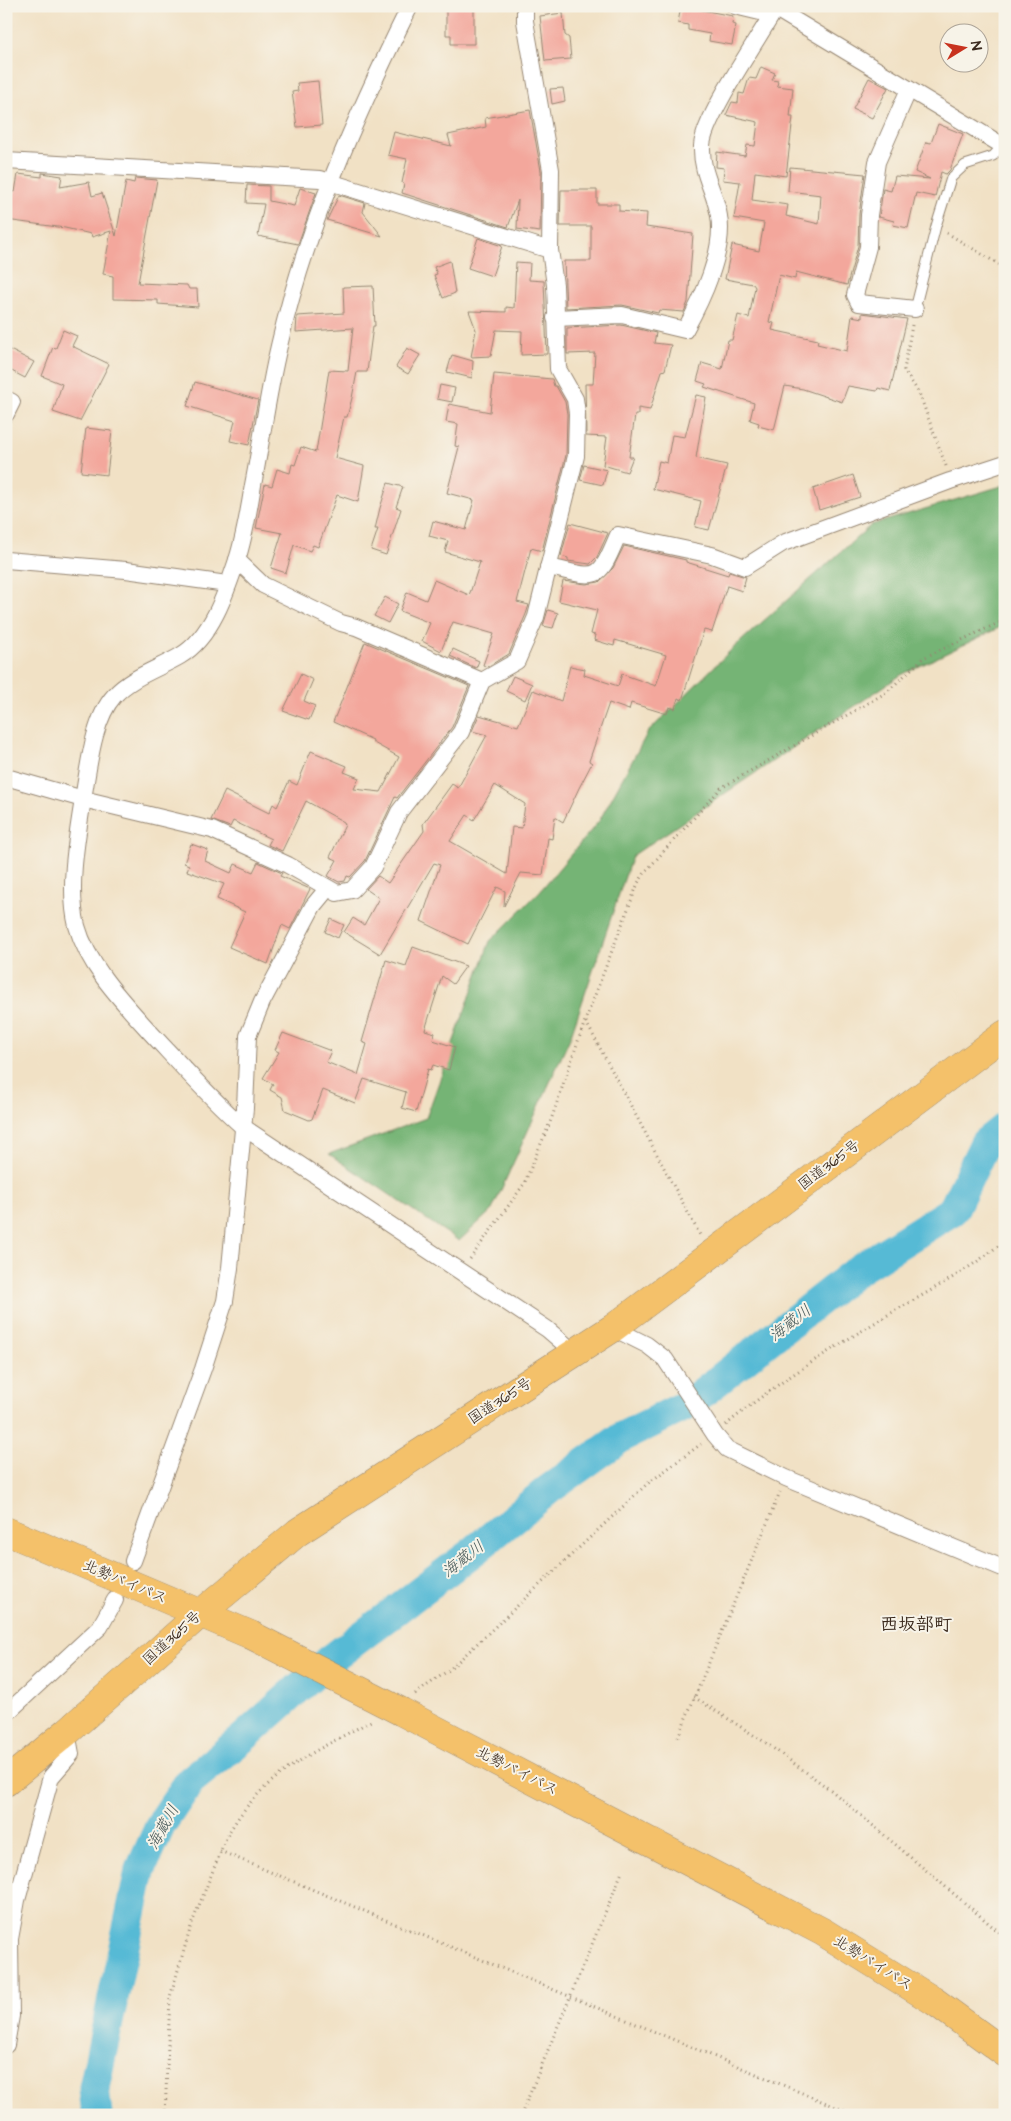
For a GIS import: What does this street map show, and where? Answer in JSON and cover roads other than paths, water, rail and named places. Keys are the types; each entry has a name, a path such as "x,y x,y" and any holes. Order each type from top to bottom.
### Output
{"highway":[{"name":"国道365号","path":"6,1782 67,1732 200,1614 298,1532 575,1352 618,1331 710,1254 1005,1034"},
{"name":"北勢バイパス","path":"6,1531 250,1635 405,1705 823,1932 934,2001 1005,2053"}],"street":[{"path":"410,6 374,78 330,181 290,302 279,347 245,529 237,560 207,631 200,640 179,656 122,688 108,704 92,746 76,857 73,906 85,947 120,998 204,1092 243,1127 547,1329 575,1352"},
{"path":"6,777 83,799 212,830 288,865 337,894 352,890 373,866 399,812 461,732 482,681 517,661 536,617 576,456 577,413 575,399 558,369 555,285 550,250 551,170 526,20 526,6"},
{"path":"735,6 760,12 777,8 1004,146"},
{"path":"555,318 622,315 685,330 701,302 720,241 719,215 705,177 702,144 711,117 777,8"},
{"path":"909,89 877,162 869,215 868,246 855,295 859,303 914,309"},
{"path":"6,161 330,181 550,250"},
{"path":"6,399 12,402 6,414"},
{"path":"548,567 589,575 599,572 606,565 618,535 712,555 745,567 783,543 950,481 1005,463"},
{"path":"6,560 126,570 227,584"},
{"path":"237,560 263,585 341,623 356,627 482,681"},
{"path":"133,1561 203,1369 225,1301 243,1127 247,1048 252,1024 313,906 327,889"},
{"path":"618,1331 647,1345 664,1359 727,1449 786,1478 1005,1569"},
{"path":"6,1714 100,1627 115,1600"},
{"path":"6,2045 11,2016 11,1927 51,1777 71,1754 67,1732"}],"lane":[{"path":"914,309 951,178 965,165 993,156 1004,146"}],"waterway":[{"name":"海蔵川","path":"97,2115 94,2088 140,1871 161,1824 190,1781 243,1738 330,1660 474,1551 548,1490 622,1437 687,1405 859,1269 953,1210 985,1143 1005,1127"}],"district":[{"name":"西坂部町","path":"916,1624"}]}
